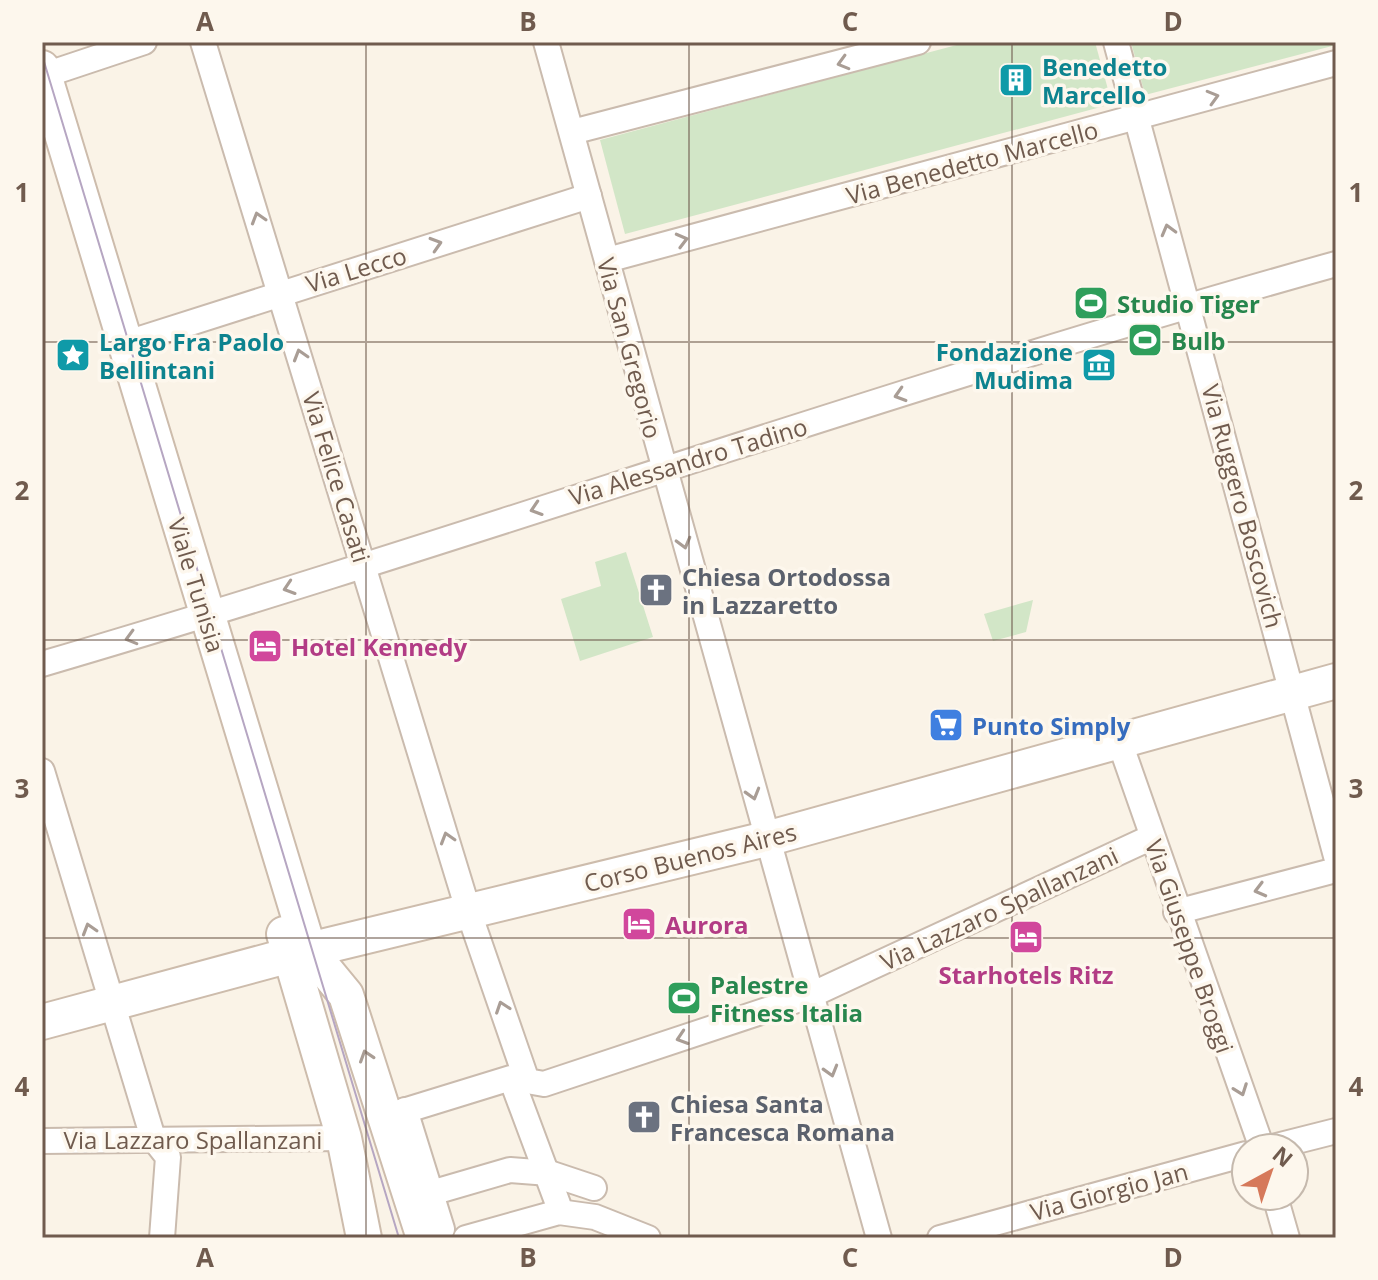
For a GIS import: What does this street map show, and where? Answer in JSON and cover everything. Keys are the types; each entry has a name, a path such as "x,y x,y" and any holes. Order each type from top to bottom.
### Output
{"street":[{"path":"124,344 43,73 144,42"},
{"name":"Via Felice Casati","path":"203,42 469,913 527,1081"},
{"name":"Via San Gregorio","path":"546,42 809,996 879,1238"},
{"path":"572,132 768,84 918,42"},
{"name":"Via Ruggero Boscovich","path":"1116,42 1336,856"},
{"name":"Via Benedetto Marcello","path":"607,260 1336,63"},
{"name":"Via Lecco","path":"124,344 589,196"},
{"name":"Via Alessandro Tadino","path":"42,664 206,616 663,468 1188,305 1336,264"},
{"name":"Viale Tunisia","path":"124,344 255,773 300,952 365,1236"},
{"name":"Corso Buenos Aires","path":"42,1022 300,952 766,839 1336,681"},
{"name":"Via Giuseppe Broggi","path":"1120,743 1176,912 1256,1132"},
{"path":"42,771 112,1003 150,1143 168,1157 162,1238"},
{"name":"Via Lazzaro Spallanzani","path":"527,1081 544,1084 809,996 1152,837"},
{"path":"1176,912 1336,870"},
{"path":"300,952 346,995 396,1118 431,1193 433,1233"},
{"path":"396,1118 511,1078 549,1173 549,1210"},
{"path":"396,1118 433,1233"},
{"path":"1310,1138 1336,1131"},
{"name":"Via Lazzaro Spallanzani","path":"42,1141 150,1143 187,1148 344,1138"},
{"name":"Via Giorgio Jan","path":"940,1238 973,1234 1230,1159"},
{"path":"431,1193 510,1170 549,1173 594,1188"},
{"path":"466,1238 549,1210 579,1213 648,1238"},
{"path":"1280,1212 1287,1238"}],"green space":[{"path":"968,42 1095,42 1112,104 625,234 600,140"},
{"path":"1131,42 1336,42 1336,45 1145,95"},
{"path":"626,552 653,637 580,661 561,599 601,586 595,562"},
{"path":"1033,600 1026,632 993,641 984,614"}],"tram line":[{"path":"42,55 399,1238"}],"place":[{"name":"Benedetto Marcello","path":"1016,80"},
{"name":"Studio Tiger","path":"1091,303"},
{"name":"Bulb","path":"1145,340"},
{"name":"Largo Fra Paolo Bellintani","path":"73,355"},
{"name":"Fondazione Mudima","path":"1099,365"},
{"name":"Chiesa Ortodossa in Lazzaretto","path":"656,590"},
{"name":"Hotel Kennedy","path":"265,646"},
{"name":"Punto Simply","path":"946,725"},
{"name":"Aurora","path":"639,924"},
{"name":"Starhotels Ritz","path":"1026,937"},
{"name":"Palestre Fitness Italia","path":"684,998"},
{"name":"Chiesa Santa Francesca Romana","path":"644,1117"}]}
